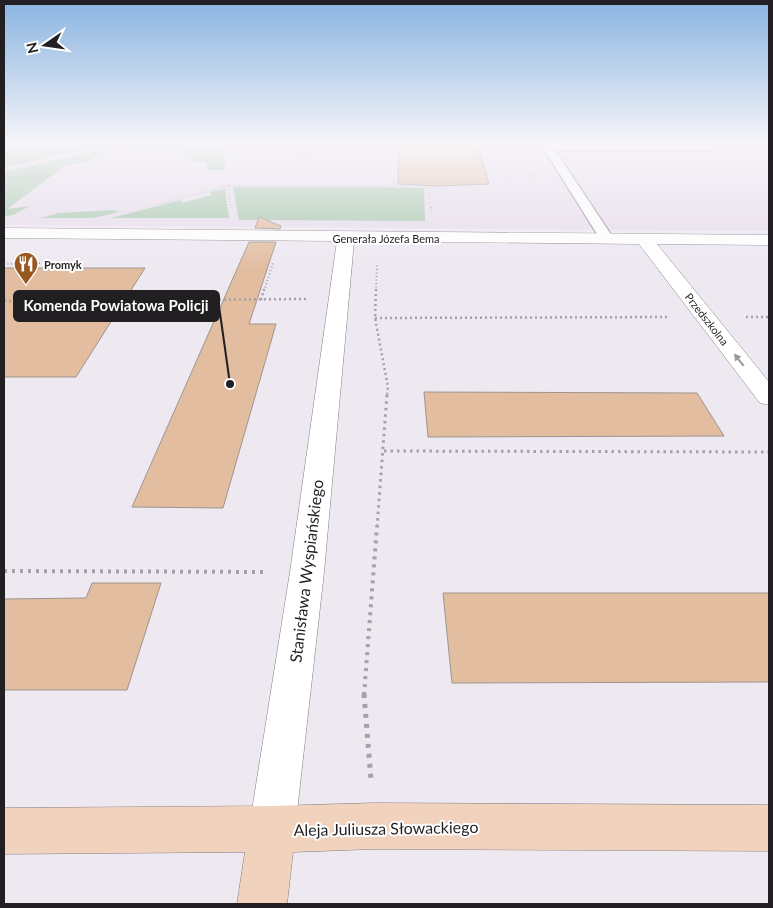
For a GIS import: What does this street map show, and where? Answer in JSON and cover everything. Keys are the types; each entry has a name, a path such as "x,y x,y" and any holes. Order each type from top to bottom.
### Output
{"street":[{"name":"Generała Józefa Bema","path":"8,237 769,240"},
{"name":"Stanisława Wyspiańskiego","path":"262,904 307,572 346,238"},
{"name":"Przedszkolna","path":"645,240 769,398"},
{"name":"Aleja Juliusza Słowackiego","path":"4,830 272,829 375,826 769,828"}],"lane":[{"path":"572,186 607,240"}],"path":[{"path":"561,185 572,186"},
{"path":"228,186 231,212"},
{"path":"147,207 228,186 428,187 431,214"},
{"path":"375,826 364,698 388,387 375,318 378,238"},
{"path":"4,301 339,299"},
{"path":"375,318 769,317"},
{"path":"384,450 769,452"},
{"path":"4,571 307,572"}],"shaded area":[{"path":"4,185 769,185 769,231 4,225"}],"green space":[{"path":"4,185 39,185 7,209 30,206 15,214 4,217"},
{"path":"233,187 424,188 425,221 239,220"},
{"path":"225,189 229,218 111,218 180,200 182,203 212,195 210,192"},
{"path":"113,210 119,212 93,218 40,218 59,213"}],"building":[{"path":"259,217 281,226 280,229 255,228"},
{"path":"249,242 276,242 249,324 276,324 223,508 132,507"},
{"path":"4,268 145,268 76,377 4,377"},
{"path":"424,392 697,393 724,436 428,437"},
{"path":"92,583 161,583 127,690 4,690 4,599 86,598"},
{"path":"443,593 769,593 769,682 452,683"}],"place":[{"name":"Promyk","path":"26,285"},
{"name":"Komenda Powiatowa Policji","path":"230,384"}]}
